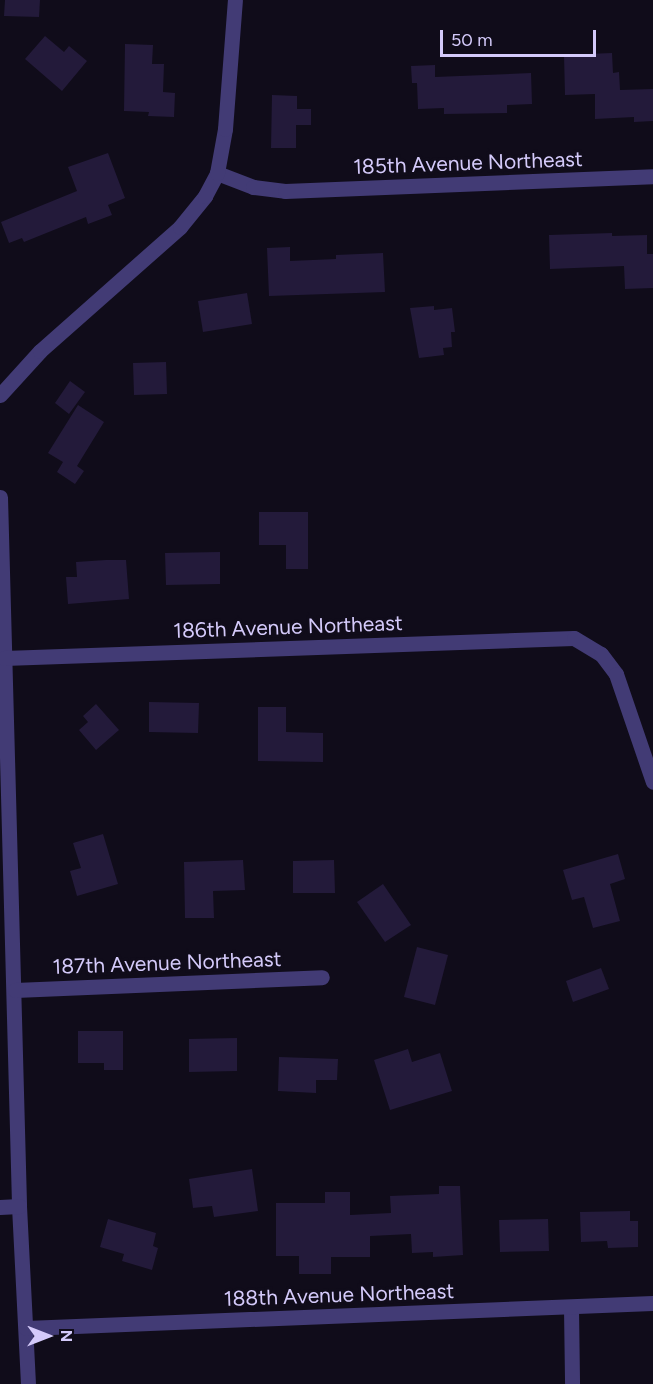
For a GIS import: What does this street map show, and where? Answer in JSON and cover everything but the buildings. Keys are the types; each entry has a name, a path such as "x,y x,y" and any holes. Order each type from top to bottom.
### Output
{"street":[{"path":"0,395 40,351 180,227 205,196 217,173 225,129 236,0"},
{"name":"185th Avenue Northeast","path":"217,173 253,187 285,191 653,176"},
{"path":"0,497 20,1206 28,1384"},
{"name":"186th Avenue Northeast","path":"4,658 574,639 601,654 616,674 653,782"},
{"name":"187th Avenue Northeast","path":"15,990 322,977"},
{"path":"0,1207 20,1206"},
{"name":"188th Avenue Northeast","path":"26,1328 653,1303"},
{"path":"571,1308 572,1384"}]}
